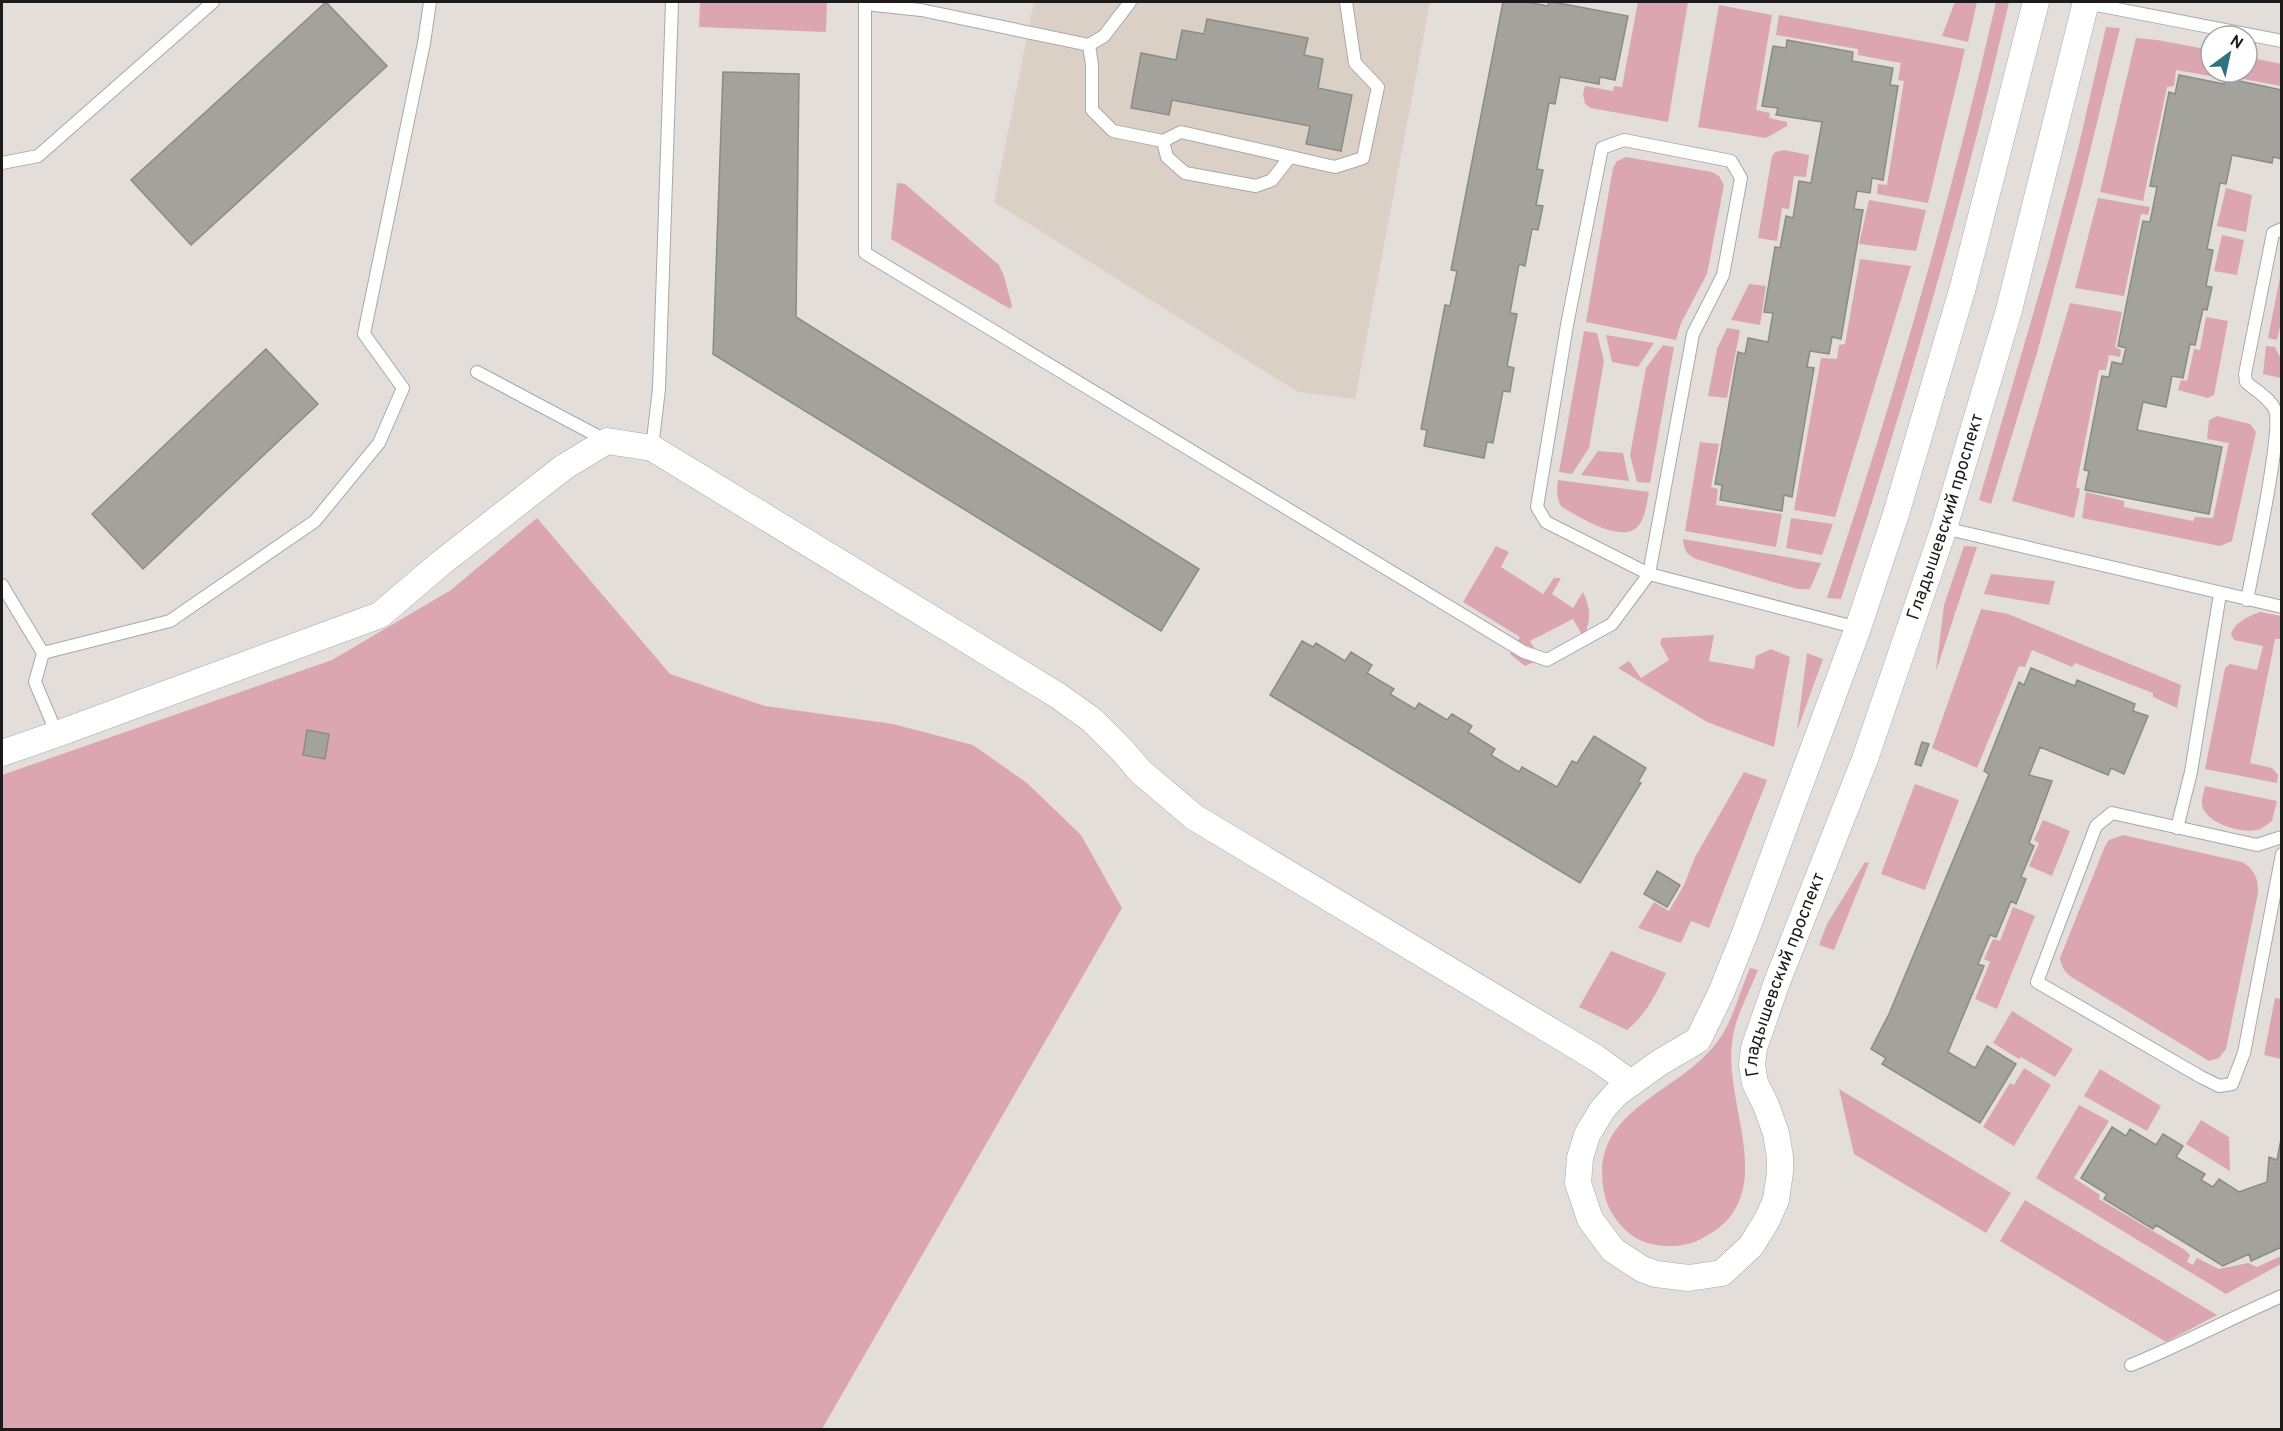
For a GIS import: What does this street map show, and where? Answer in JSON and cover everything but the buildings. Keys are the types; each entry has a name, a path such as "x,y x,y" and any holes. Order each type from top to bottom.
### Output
{"street":[{"name":"Гладышевский проспект","path":"2036,2 1963,288 1896,514 1858,628 1745,933 1698,1040 1616,1094 1602,1110 1587,1135 1580,1158 1578,1183 1590,1219 1607,1244 1642,1269 1656,1274 1689,1278 1722,1273 1751,1246 1776,1200 1780,1172 1776,1133 1755,1083 1752,1065 1754,1048 1777,982 1865,759 1944,528 2008,310 2086,2"},
{"path":"2,753 380,615 441,562 525,500 564,467 607,441 652,448 1057,695 1092,720 1141,772 1194,817 1596,1058 1631,1083"}],"lane":[{"path":"2,163 38,156 213,2"},
{"path":"43,653 170,621 315,521 379,443 403,388 364,334 424,43 430,2"},
{"path":"652,448 659,389 672,2"},
{"path":"1130,2 1104,36 1089,45 921,10 865,3 865,254 1524,652 1547,660 1612,624 1649,574 1693,334 1723,275 1741,178 1731,161 1624,140 1602,148 1567,325 1538,507 1546,522 1649,574 1858,628"},
{"path":"1089,45 1092,65 1092,110 1113,131 1163,141 1181,132 1335,167 1363,158 1378,87 1355,63 1346,2"},
{"path":"2086,2 2282,41"},
{"path":"1163,141 1167,157 1185,173 1256,186 1272,180 1290,158"},
{"path":"2247,600 2268,490 2278,422 2272,403 2246,382 2245,374 2273,233 2282,229"},
{"path":"477,372 607,441"},
{"path":"1944,528 2282,607"},
{"path":"2,585 43,653 35,682 57,734"},
{"path":"2177,828 2191,772 2220,594"},
{"path":"2282,837 2257,845 2112,813 2096,826 2037,982 2219,1086 2232,1084 2244,1053 2282,854"},
{"path":"2131,1365 2282,1296"}],"shaded area":[{"path":"700,2 827,2 826,32 699,27"},
{"path":"1034,2 1430,2 1355,399 1298,392 994,202"},
{"path":"1638,2 1688,2 1668,122 1591,108 1585,104 1583,94 1585,86 1613,91 1614,86 1622,87"},
{"path":"1955,2 1977,2 1968,42 1942,36"},
{"path":"1996,2 2009,2 1953,228 1888,451 1841,599 1827,598 1875,451 1940,228"},
{"path":"1719,5 1772,15 1756,110 1770,113 1769,118 1787,122 1787,126 1766,138 1698,127"},
{"path":"1779,15 1965,49 1928,203 1877,194 1878,184 1887,185 1904,81 1898,80 1901,63 1858,55 1858,49 1776,35"},
{"path":"2106,27 2120,28 2081,188 2037,353 1991,504 1979,500 2047,266 2078,149"},
{"path":"2136,38 2199,48 2199,74 2176,70 2174,86 2167,87 2143,201 2100,192"},
{"path":"2259,59 2282,64 2281,86 2259,82"},
{"path":"1784,150 1809,155 1806,177 1794,176 1789,209 1782,208 1777,241 1758,238 1772,156 1775,152"},
{"path":"1626,157 1712,172 1719,176 1724,185 1707,274 1681,323 1676,340 1586,322 1613,168 1617,161"},
{"path":"897,183 905,184 999,265 1012,306 1010,309 891,239"},
{"path":"2226,188 2252,195 2246,232 2217,226"},
{"path":"2098,198 2150,207 2148,215 2141,214 2124,296 2075,288"},
{"path":"1869,200 1926,210 1916,251 1859,244"},
{"path":"2222,235 2244,240 2237,275 2214,271"},
{"path":"1860,259 1911,266 1835,517 1794,510 1821,358 1837,359 1839,345 1845,344"},
{"path":"2280,277 2282,318 2277,340 2268,338"},
{"path":"1749,284 1766,286 1760,325 1731,320"},
{"path":"2070,303 2122,312 2115,347 2121,350 2120,357 2109,355 2106,370 2099,370 2076,487 2080,489 2074,518 2012,501"},
{"path":"2206,317 2228,321 2214,395 2208,398 2178,390 2181,380 2187,381 2194,349 2200,350"},
{"path":"1727,328 1740,330 1727,398 1708,396 1717,349"},
{"path":"1584,331 1597,333 1604,361 1589,448 1572,474 1559,472"},
{"path":"1606,335 1654,343 1638,367 1612,362"},
{"path":"1663,345 1674,347 1650,483 1637,482 1630,455 1646,368"},
{"path":"2266,346 2275,347 2281,359 2281,378 2263,374"},
{"path":"2217,416 2250,424 2256,432 2232,541 2220,546 2082,518 2086,492 2124,501 2124,507 2193,521 2195,517 2213,518 2229,443 2207,439 2209,420"},
{"path":"1700,442 1719,444 1711,487 1718,489 1716,505 1782,514 1776,547 1685,531"},
{"path":"1598,451 1623,453 1629,481 1581,475"},
{"path":"1558,480 1649,492 1642,520 1636,528 1627,532 1616,532 1592,523 1562,507 1558,498"},
{"path":"537,518 670,674 765,706 893,724 973,745 1027,783 1081,835 1122,908 822,1429 2,1429 2,775 332,660 451,590"},
{"path":"1791,518 1833,524 1822,555 1786,548"},
{"path":"1683,539 1821,563 1810,589 1797,589 1696,559 1686,551"},
{"path":"1496,546 1509,552 1501,567 1543,594 1554,578 1561,578 1552,594 1573,608 1583,592 1589,615 1584,638 1573,619 1530,641 1541,659 1525,666 1510,654 1520,637 1463,602"},
{"path":"1964,546 1977,547 1936,671 1944,605"},
{"path":"1991,574 2055,581 2049,605 1984,594"},
{"path":"1981,609 2008,614 2181,685 2177,708 2153,697 2153,693 2075,663 2072,667 2032,650 2025,667 2019,666 1977,768 1932,748"},
{"path":"2260,612 2281,616 2281,639 2275,639 2250,763 2272,768 2278,775 2277,783 2205,769 2225,668 2230,664 2257,670 2263,646 2234,640 2231,634 2239,623"},
{"path":"1714,635 1709,661 1754,669 1756,656 1771,649 1790,657 1774,747 1707,722 1618,668 1629,661 1641,678 1669,660 1660,643 1662,638"},
{"path":"1807,653 1823,659 1797,731"},
{"path":"1744,772 1767,780 1709,928 1691,921 1681,943 1638,928 1654,902 1669,911 1684,885 1695,857"},
{"path":"1915,784 1959,800 1925,890 1881,874"},
{"path":"2205,786 2277,801 2272,821 2260,829 2253,830 2236,829 2218,823 2210,818 2202,805"},
{"path":"2043,820 2070,831 2052,876 2029,866 2039,843 2034,840"},
{"path":"2123,835 2242,862 2255,875 2258,893 2226,1049 2219,1058 2209,1061 2073,978 2063,967 2060,958 2105,846 2109,840"},
{"path":"1865,862 1869,863 1834,950 1819,945 1827,924"},
{"path":"2013,907 2035,916 1997,1009 1975,999 1990,962 1984,959 1993,939 2000,941"},
{"path":"1611,951 1666,973 1650,1004 1627,1030 1579,1007"},
{"path":"1750,968 1758,970 1739,1015 1732,1043 1732,1069 1744,1152 1745,1178 1739,1202 1724,1223 1699,1240 1685,1245 1670,1246 1642,1241 1624,1228 1607,1203 1602,1168 1608,1144 1620,1125 1636,1109 1696,1064 1714,1046 1730,1019"},
{"path":"2275,998 2281,999 2281,1059 2264,1055"},
{"path":"2012,1011 2073,1049 2055,1077 1993,1043"},
{"path":"2024,1068 2051,1085 2014,1146 1983,1127 2010,1083 2014,1085"},
{"path":"2100,1069 2161,1106 2147,1131 2084,1096"},
{"path":"1839,1089 2011,1193 1986,1233 1854,1154"},
{"path":"2079,1105 2109,1121 2074,1178 2100,1195 2099,1199 2185,1250 2190,1255 2187,1262 2193,1265 2197,1258 2219,1269 2248,1263 2257,1267 2281,1256 2281,1264 2226,1294 2036,1178"},
{"path":"2201,1120 2229,1137 2230,1171 2186,1144"},
{"path":"2025,1200 2217,1315 2166,1342 2000,1241"}]}
